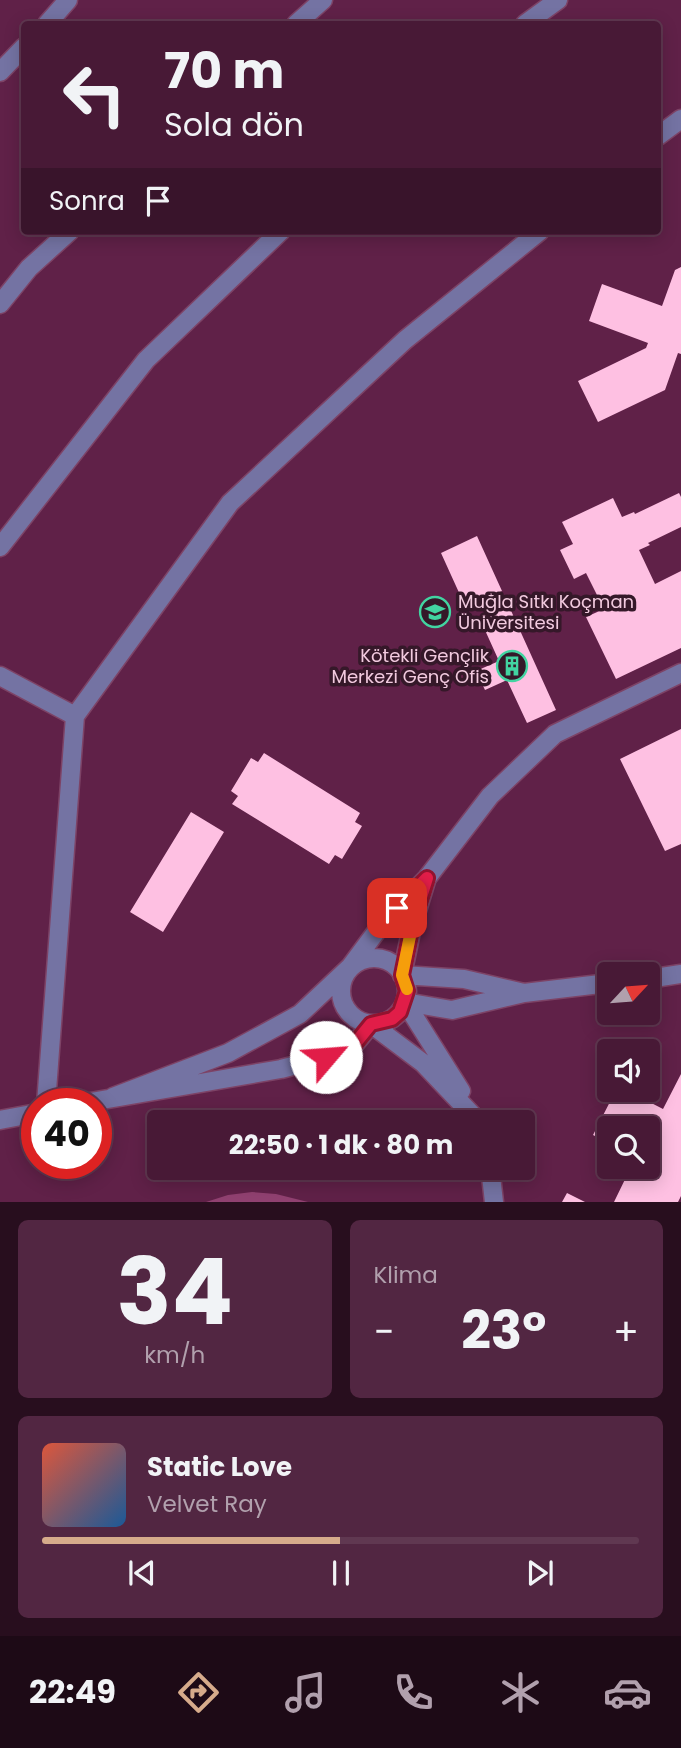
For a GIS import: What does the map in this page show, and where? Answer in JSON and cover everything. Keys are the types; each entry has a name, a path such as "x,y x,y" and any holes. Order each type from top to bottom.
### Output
{"street":[{"path":"50,21 68,0"},
{"path":"299,21 323,0"},
{"path":"529,21 558,0"},
{"path":"0,72 21,50"},
{"path":"661,134 681,119"},
{"path":"0,304 29,268 66,235"},
{"path":"0,547 146,360 277,235"},
{"path":"47,1088 75,716 230,503 405,340 535,235"},
{"path":"469,1110 424,1063 371,1024 351,1016 344,1007 341,986 350,967 382,923 427,878 490,796 555,734 681,673"},
{"path":"0,676 75,716"},
{"path":"402,975 412,926 427,878"},
{"path":"381,958 391,963 402,975 407,991 400,1012 392,1019 371,1024 349,1051 281,1069 113,1097 228,1053 300,1014 359,960 381,958"},
{"path":"660,977 681,974"},
{"path":"402,975 464,979 524,993"},
{"path":"405,1002 452,1010 524,993 597,984"},
{"path":"405,1002 472,1110"},
{"path":"0,1120 21,1116"},
{"path":"491,1180 494,1202"}],"shaded area":[{"path":"252,1192 276,1194 308,1202 206,1202 228,1195"}],"building":[{"path":"681,267 681,354 678,353 665,390 598,422 578,381 646,348 648,343 589,321 602,284 662,306 675,270"},
{"path":"679,493 681,527 639,550 655,584 681,571 681,648 616,679 586,617 604,609 586,573 574,579 560,550 573,544 562,522 613,498 622,517 634,512 635,514"},
{"path":"477,536 502,591 466,608 441,553"},
{"name":"Kötekli Gençlik Merkezi Genç Ofis","path":"508,604 556,710 527,723 507,680 485,690 476,671 499,661 479,617"},
{"path":"681,729 681,844 665,851 620,759"},
{"path":"264,753 360,813 355,822 362,826 342,859 335,855 329,864 232,804 238,796 231,791 251,758 258,762"},
{"path":"191,812 224,832 163,932 130,912"},
{"path":"681,1074 681,1196 678,1202 614,1202 625,1179 660,1179 660,1116 603,1116 610,1102 649,1102 663,1109"},
{"path":"567,1193 585,1202 562,1202"}],"slow traffic":[{"path":"407,989 402,975 410,936"}],"place":[{"name":"Muğla Sıtkı Koçman Üniversitesi","path":"435,612"},
{"name":"Kötekli Gençlik Merkezi Genç Ofis","path":"512,666"}],"route":[{"path":"326,1057 349,1051 371,1024 392,1019 400,1012 405,1002 407,991 402,975 412,926 427,878 397,908"}]}
